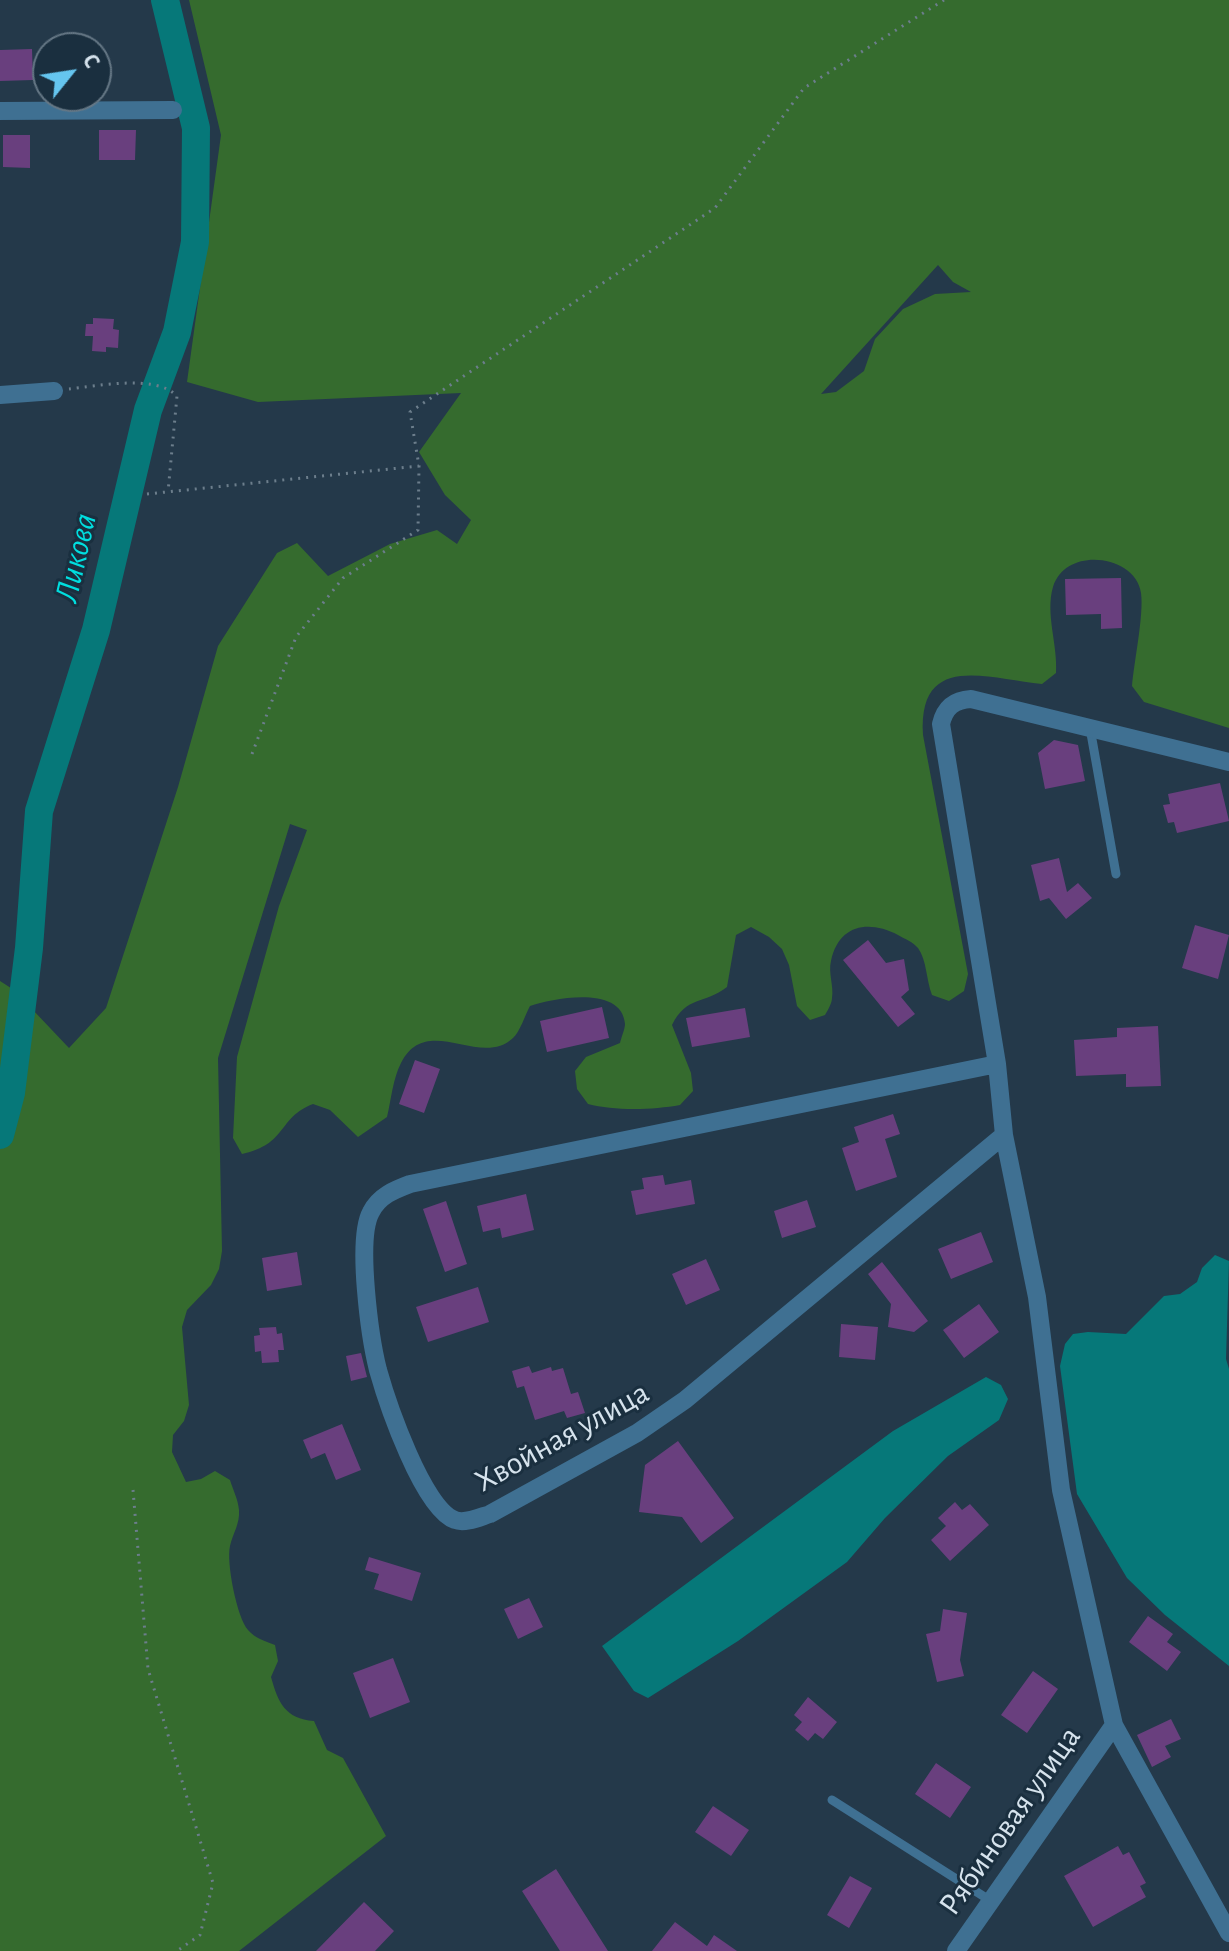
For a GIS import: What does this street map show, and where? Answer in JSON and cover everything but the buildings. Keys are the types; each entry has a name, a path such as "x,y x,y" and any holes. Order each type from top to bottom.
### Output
{"street":[{"path":"0,111 173,110"},
{"path":"0,395 54,391"},
{"path":"1229,762 971,699 961,699 951,704 943,713 941,724 997,1064 1004,1135 1037,1297 1061,1490 1114,1725 1229,1933"},
{"name":"Хвойная улица","path":"997,1064 410,1184 391,1191 378,1201 369,1214 365,1240 367,1298 378,1368 396,1424 432,1501 453,1520 490,1514 637,1433 685,1400 1004,1135"},
{"name":"Рябиновая улица","path":"956,1951 1114,1725"}],"lane":[{"path":"1090,728 1116,874"},
{"path":"832,1800 991,1901"}],"path":[{"path":"252,754 296,637 343,578 418,530 419,466 410,412 715,208 804,88 944,0"},
{"path":"54,391 134,382 171,390 177,396 168,492"},
{"path":"147,494 419,466"},
{"path":"133,1490 148,1669 213,1883 200,1935 177,1951"}],"shaded area":[{"path":"189,0 1229,0 1229,728 1144,702 1132,686 1141,613 1141,593 1136,580 1127,570 1114,563 1085,560 1072,565 1060,574 1051,597 1056,673 1042,684 960,676 944,681 932,691 924,708 923,735 968,974 964,991 949,1001 932,995 923,959 916,946 887,930 857,928 841,939 835,949 830,966 832,993 829,1009 825,1015 810,1020 797,1006 789,965 782,949 751,927 736,935 727,987 684,1009 672,1025 691,1073 693,1091 680,1105 634,1109 588,1104 577,1089 575,1071 586,1057 620,1043 625,1024 621,1012 612,1004 600,999 570,998 530,1006 516,1035 500,1046 485,1048 439,1041 425,1042 412,1049 398,1069 387,1117 358,1137 330,1110 313,1104 293,1116 267,1144 242,1154 233,1138 237,1057 279,906 307,830 290,824 218,1058 222,1251 219,1269 211,1285 187,1310 182,1327 189,1405 184,1421 173,1435 172,1452 186,1482 201,1479 215,1471 230,1480 239,1515 229,1554 233,1590 244,1624 254,1635 275,1645 278,1661 271,1677 284,1708 296,1717 314,1721 327,1750 343,1758 386,1836 239,1951 0,1951 0,981 14,990 69,1048 106,1008 178,787 218,646 277,553 297,543 328,576 390,544 437,530 457,544 471,520 445,495 419,452 461,393 258,402 187,382 221,135","holes":["938,265 953,282 971,292 935,294 903,309 875,339 864,371 836,392 821,394"]},
{"path":"1215,1255 1229,1261 1226,1359 1229,1369 1229,1666 1165,1615 1127,1578 1077,1494 1060,1366 1065,1344 1073,1334 1126,1334 1164,1296 1180,1294 1197,1282 1202,1268"},
{"path":"986,1377 1001,1385 1008,1399 999,1420 948,1456 885,1518 847,1562 738,1641 648,1698 634,1691 602,1646 893,1431"}],"waterway":[{"name":"Ликова","path":"0,1135 11,1093 29,948 39,811 96,630 148,410 177,332 195,242 196,128 165,0"}]}
